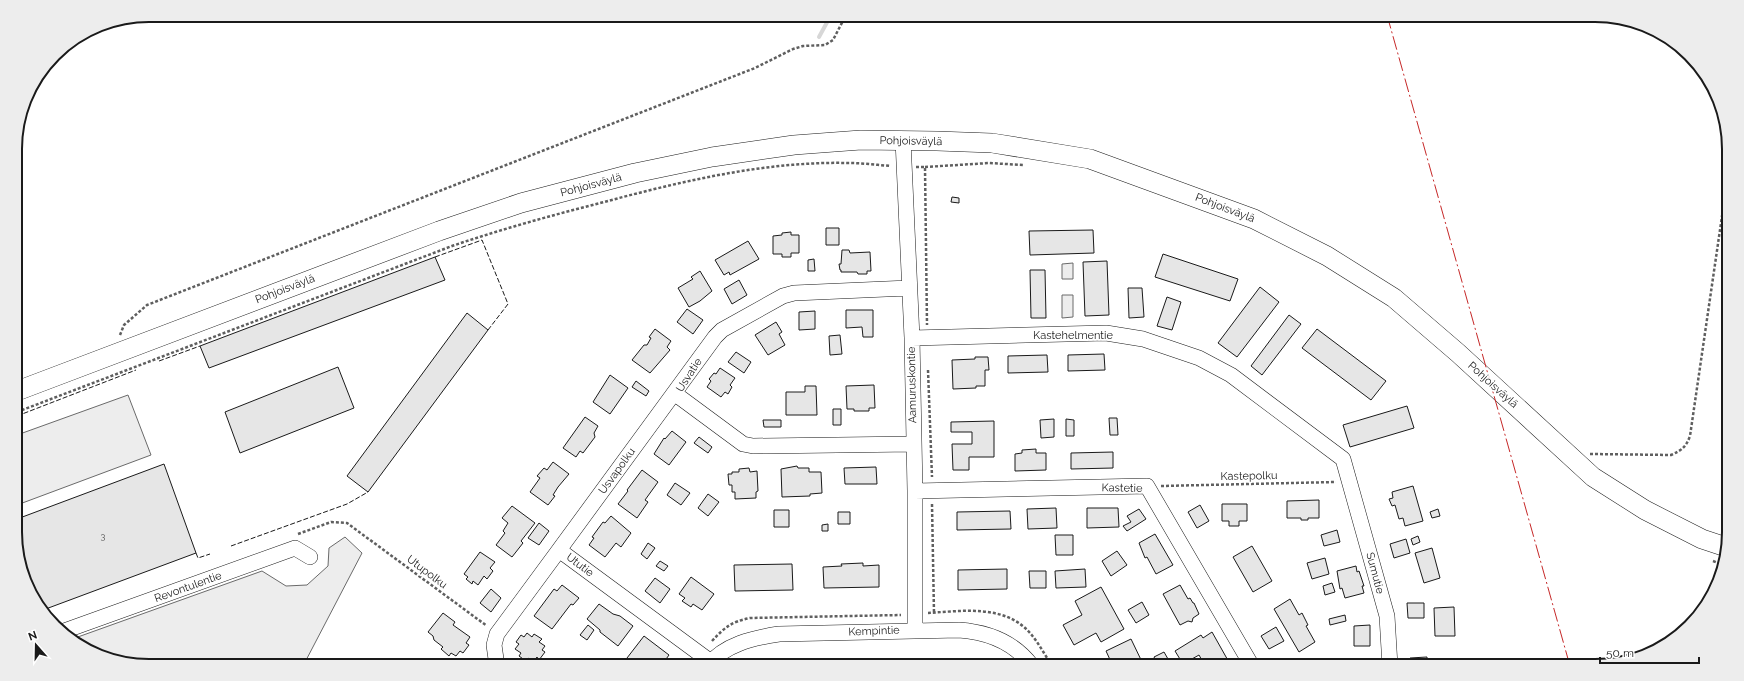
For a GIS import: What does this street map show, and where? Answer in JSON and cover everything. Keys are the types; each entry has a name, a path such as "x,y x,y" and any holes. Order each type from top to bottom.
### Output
{"main road":[{"name":"Pohjoisväylä","path":"22,388 439,231 521,203 635,173 712,157 794,145 861,140 903,140 992,144 1090,159 1254,219 1327,256 1394,298 1458,353 1593,477 1645,510 1702,539 1721,545"}],"street":[{"name":"Aamuruskontie","path":"903,140 912,338 915,492 915,630"},
{"name":"Usvatie","path":"909,288 794,293 783,296 722,330 715,337 674,393 743,444 753,446 913,444"},
{"name":"Kastehelmentie","path":"912,338 1106,333 1143,339 1199,358 1231,375 1343,459 1350,482"},
{"name":"Usvapolku","path":"559,550 674,393"},
{"name":"Sumutie","path":"1350,482 1387,616 1390,659"},
{"name":"Kastetie","path":"915,492 932,490 1147,486 1248,659"},
{"name":"Revontulentie","path":"68,629 295,548 310,557"},
{"name":"Ututie","path":"497,634 559,550 702,659"},
{"name":"Kempintie","path":"716,659 736,644 756,637 779,634 915,630 977,631 1006,643 1026,659"},
{"path":"496,659 494,645 497,634"}],"path":[{"path":"112,354 124,325 147,305 740,73 803,46 825,45 832,40 842,22"},
{"path":"22,410 452,246 547,217 678,182 721,174 810,163 850,163 905,167 989,163 1025,166"},
{"path":"925,167 927,338"},
{"path":"1571,456 1597,453 1671,454 1680,451 1687,446 1692,428 1722,217"},
{"path":"928,370 934,613"},
{"name":"Kastepolku","path":"1147,486 1350,482"},
{"name":"Utupolku","path":"347,523 497,634"},
{"path":"1712,560 1718,563"}],"shaded area":[{"path":"1073,263 1073,279 1062,279 1062,264"},
{"path":"1062,295 1073,295 1073,317 1062,318"},
{"path":"128,395 151,455 22,503 22,433"},
{"path":"345,537 362,553 307,659 141,659 125,657 108,652 93,646 78,637 262,571 286,586 307,585 328,566 329,548"}],"building":[{"path":"952,197 959,198 959,203 951,202"},
{"path":"826,228 839,228 839,245 826,245"},
{"path":"1093,230 1094,253 1030,255 1029,231"},
{"path":"791,232 791,235 799,235 799,253 791,253 791,257 782,257 782,254 773,254 773,236"},
{"path":"748,241 759,259 730,275 729,272 724,275 715,260"},
{"path":"842,250 849,250 850,253 870,252 871,271 867,271 867,274 858,274 857,272 841,272 839,264 841,264"},
{"path":"1163,254 1238,279 1230,301 1155,277"},
{"path":"435,257 445,280 209,368 200,346"},
{"path":"814,259 815,271 808,271 808,260"},
{"path":"1107,261 1109,315 1085,316 1083,262"},
{"path":"1030,270 1045,270 1046,318 1031,318"},
{"path":"700,271 712,291 700,301 689,307 678,288 693,279 691,277"},
{"path":"739,280 747,295 732,304 724,289"},
{"path":"1260,287 1279,302 1237,357 1218,343"},
{"path":"1128,288 1142,288 1144,317 1129,318"},
{"path":"1167,297 1181,302 1172,330 1157,326"},
{"path":"687,309 703,320 693,334 677,322"},
{"path":"846,310 873,310 873,337 863,337 862,327 846,328"},
{"path":"815,311 815,329 799,330 799,312"},
{"path":"467,313 488,330 368,492 347,476"},
{"path":"1289,315 1301,324 1262,375 1251,366"},
{"path":"776,322 782,332 779,334 785,345 768,355 755,335"},
{"path":"655,329 671,341 667,347 670,350 650,373 632,360 644,345 647,345 651,338 649,337"},
{"path":"1317,329 1386,381 1371,400 1302,348"},
{"path":"840,335 842,354 830,355 829,336"},
{"path":"736,352 751,362 744,373 728,362"},
{"path":"1104,354 1105,370 1068,371 1068,355"},
{"path":"1047,355 1048,372 1008,373 1008,356"},
{"path":"975,357 988,357 989,370 985,370 985,386 953,389 952,360 975,359"},
{"path":"338,367 354,408 240,453 225,412"},
{"path":"720,368 735,378 730,385 732,387 728,394 725,392 721,397 707,387 711,381 709,379 714,373 716,374"},
{"path":"610,375 628,388 610,414 593,402"},
{"path":"636,381 649,391 646,396 632,387"},
{"path":"874,385 875,408 869,408 869,411 854,411 854,409 847,409 846,386"},
{"path":"805,386 816,386 817,415 786,415 786,392 805,392"},
{"path":"1407,406 1414,428 1350,447 1343,425"},
{"path":"833,409 841,409 841,425 833,425"},
{"path":"585,417 598,426 594,433 595,437 583,453 580,451 576,457 563,448"},
{"path":"1109,418 1117,418 1118,435 1110,435"},
{"path":"1054,419 1054,437 1041,438 1040,420"},
{"path":"1066,419 1074,420 1074,436 1066,436"},
{"path":"763,420 781,420 781,427 764,427"},
{"path":"994,421 994,457 969,457 969,470 953,470 952,444 972,444 972,432 951,432 951,422"},
{"path":"672,431 686,442 669,465 654,454 664,438 665,439"},
{"path":"699,437 712,447 708,453 694,443"},
{"path":"1036,449 1036,453 1046,453 1046,470 1015,471 1015,454 1022,453 1022,450"},
{"path":"1113,452 1113,468 1071,469 1071,453"},
{"path":"553,462 569,474 558,487 553,495 555,496 548,505 530,492 540,478 537,476 544,468 547,470"},
{"path":"164,464 196,553 48,608 35,588 24,556 22,517"},
{"path":"797,466 798,468 809,468 809,472 821,472 822,493 810,494 810,496 782,497 781,469"},
{"path":"876,467 877,484 845,484 844,468"},
{"path":"749,468 750,472 757,471 758,491 756,492 756,498 735,499 735,492 732,492 732,485 729,485 728,474 732,474 732,472 739,472 739,469"},
{"path":"642,470 658,482 645,500 648,502 637,518 618,504"},
{"path":"675,483 690,493 681,505 667,495"},
{"path":"1413,486 1423,521 1405,526 1403,518 1399,519 1395,505 1392,506 1389,499 1393,498 1392,492"},
{"path":"708,494 719,502 708,516 698,508"},
{"path":"1319,500 1319,518 1308,518 1308,520 1301,520 1301,518 1287,518 1287,501"},
{"path":"1222,504 1247,504 1247,521 1239,521 1239,526 1229,526 1229,521 1222,521"},
{"path":"1200,505 1209,521 1197,528 1188,512"},
{"path":"512,506 535,523 521,541 523,543 512,557 496,545 505,533 503,531 508,523 502,518"},
{"path":"1056,508 1057,528 1028,529 1027,509"},
{"path":"1087,508 1118,508 1119,527 1087,528"},
{"path":"1139,509 1146,519 1127,531 1123,526 1131,522 1127,516"},
{"path":"1438,509 1440,516 1432,518 1430,512"},
{"path":"774,510 789,510 789,527 774,527"},
{"path":"1010,511 1011,529 957,530 957,512"},
{"path":"838,512 850,512 850,524 838,524"},
{"path":"611,516 631,533 621,547 616,543 605,557 589,545 594,538 592,537 603,522 605,523"},
{"path":"539,523 549,531 539,545 528,538"},
{"path":"828,524 828,531 822,531 822,525"},
{"path":"1337,530 1340,542 1324,546 1321,535"},
{"path":"1155,534 1173,565 1156,574 1147,557 1145,558 1139,543"},
{"path":"1055,535 1073,535 1073,555 1056,555"},
{"path":"1418,536 1420,542 1413,545 1411,539"},
{"path":"1406,539 1410,553 1394,558 1390,544"},
{"path":"648,543 655,548 647,559 641,554"},
{"path":"1252,546 1272,581 1253,592 1233,557"},
{"path":"1432,548 1440,578 1424,583 1415,553"},
{"path":"1117,551 1127,565 1111,576 1102,561"},
{"path":"480,552 495,562 490,568 493,571 487,579 484,576 478,585 473,581 472,584 466,579 468,577 464,574"},
{"path":"1325,558 1329,574 1312,579 1307,563"},
{"path":"660,561 668,566 664,571 656,566"},
{"path":"863,563 863,566 879,565 879,587 824,588 823,567"},
{"path":"792,564 793,590 735,591 734,565"},
{"path":"1356,566 1357,572 1359,571 1364,586 1362,586 1364,593 1345,598 1342,588 1340,589 1337,571"},
{"path":"1007,569 1007,589 958,590 958,570"},
{"path":"1085,569 1086,587 1056,588 1055,571"},
{"path":"1029,571 1046,571 1046,588 1030,588"},
{"path":"691,577 714,594 702,610 693,604 691,607 682,601 685,598 679,594"},
{"path":"655,578 670,589 660,603 645,591"},
{"path":"1332,583 1335,592 1325,595 1323,586"},
{"path":"562,585 579,598 573,605 571,604 552,629 534,616 554,589 557,591"},
{"path":"1180,585 1188,599 1190,598 1194,603 1199,614 1193,618 1192,622 1188,621 1180,625 1163,594"},
{"path":"1101,587 1124,629 1101,642 1096,633 1074,645 1063,625 1082,615 1075,601"},
{"path":"491,589 501,598 491,612 480,603"},
{"path":"1290,599 1299,615 1302,613 1308,625 1306,626 1315,642 1299,652 1274,609"},
{"path":"1142,602 1149,615 1136,623 1128,610"},
{"path":"1407,603 1424,603 1424,618 1408,618"},
{"path":"599,604 613,614 620,616 633,626 618,646 600,632 600,630 587,619"},
{"path":"1454,607 1455,636 1435,636 1434,608"},
{"path":"443,613 455,622 453,625 470,637 466,643 469,645 463,653 460,651 456,656 451,653 449,656 441,649 443,647 434,640 433,636 428,632"},
{"path":"1345,615 1346,621 1330,625 1329,619"},
{"path":"588,625 594,630 587,640 580,635"},
{"path":"1370,625 1370,646 1354,646 1354,626"},
{"path":"1276,627 1284,641 1269,649 1261,636"},
{"path":"1212,632 1227,659 1201,659 1199,655 1192,659 1180,659 1175,651 1201,635 1203,638"},
{"path":"527,633 532,637 534,634 542,639 539,642 545,646 542,650 545,652 540,659 537,657 535,659 523,659 519,656 521,653 515,649 519,644 516,642 521,635 524,637"},
{"path":"644,636 669,655 666,659 627,658"},
{"path":"1131,639 1141,659 1110,659 1106,651"},
{"path":"1164,652 1168,659 1155,659 1154,657"},
{"path":"1427,657 1427,659 1410,659"}],"waterway":[{"path":"819,37 827,22"}],"fence":[{"path":"435,257 482,240 508,304 488,330"},
{"path":"159,361 200,346"},
{"path":"22,414 136,370"},
{"path":"231,546 347,504 368,492"},
{"path":"196,553 198,558 210,554"}],"power":[{"path":"1389,22 1568,659"}]}
